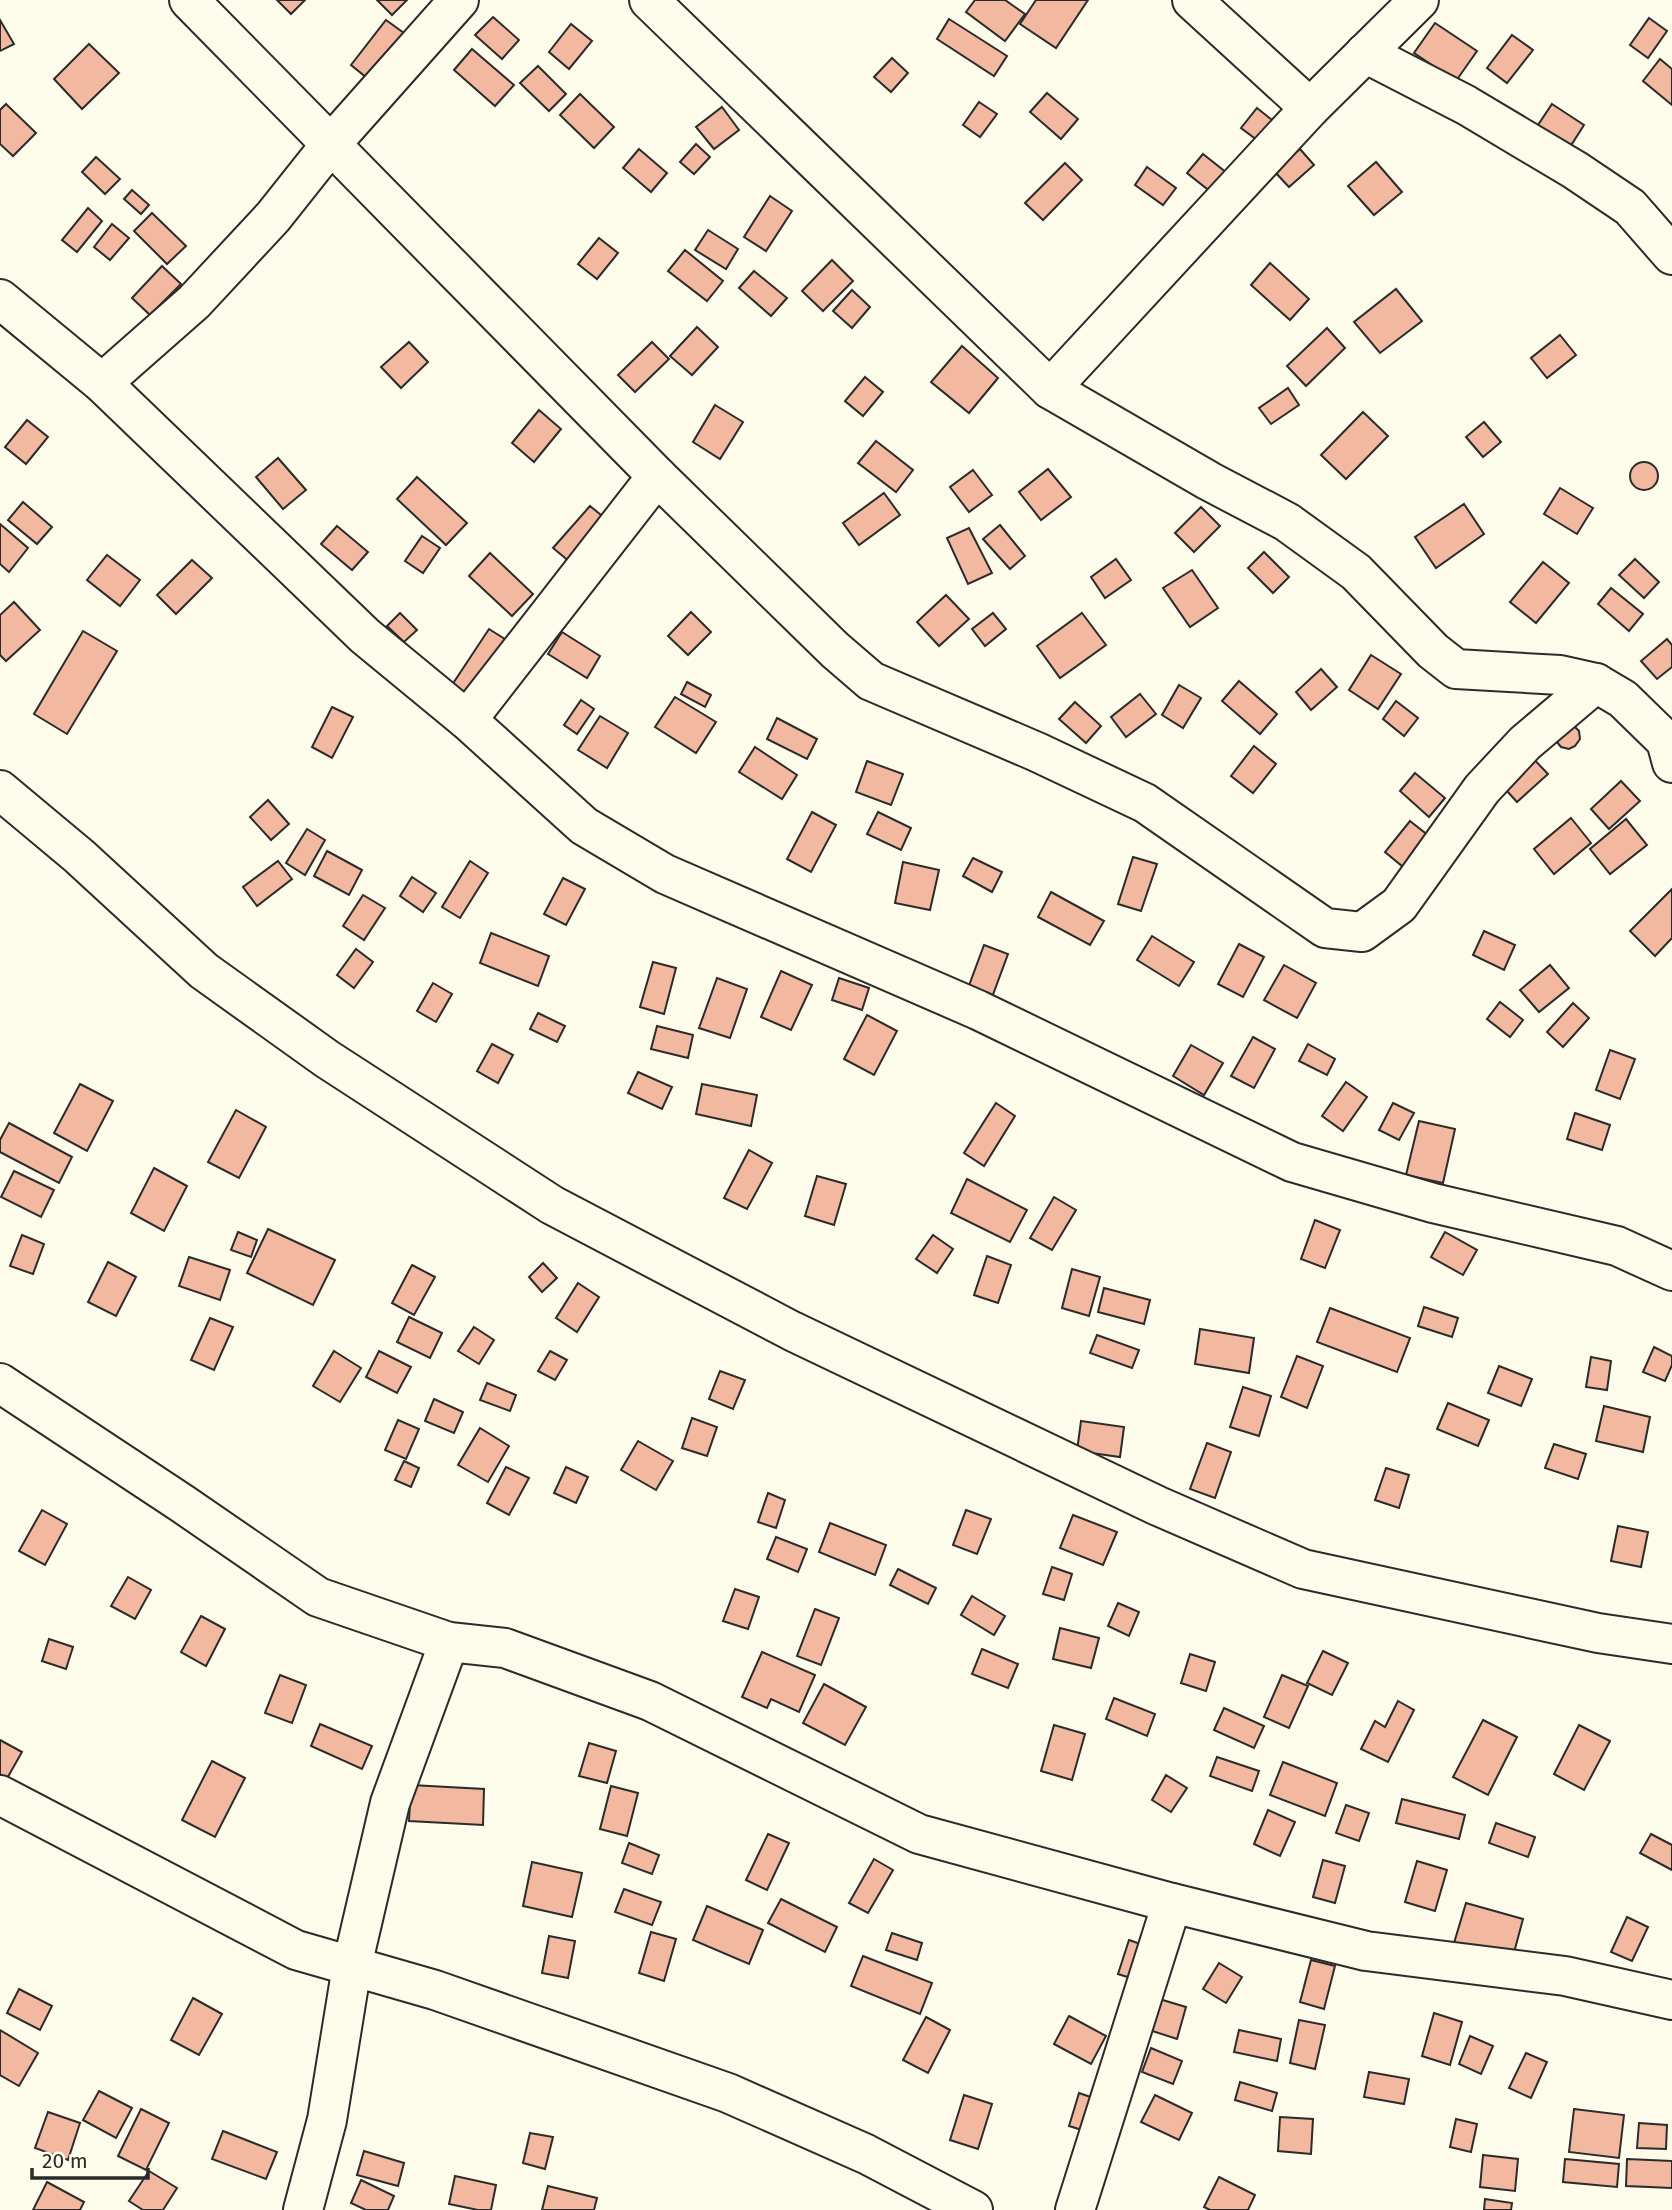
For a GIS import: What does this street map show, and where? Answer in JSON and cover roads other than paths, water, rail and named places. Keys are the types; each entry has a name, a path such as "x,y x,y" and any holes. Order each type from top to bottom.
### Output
{"street":[{"path":"189,0 657,476 835,650 871,681 1037,752 1145,803 1325,928 1362,932 1399,905 1482,789 1525,743 1595,683"},
{"path":"102,383 194,302 272,217 331,144 459,0"},
{"path":"649,0 1051,389 1209,481 1287,522 1356,572 1433,651 1456,669 1560,675 1595,683 1623,699 1666,741 1672,763"},
{"path":"1192,0 1310,108"},
{"path":"1051,389 1310,108 1419,0"},
{"path":"1365,53 1466,105 1575,170 1630,207 1672,255"},
{"path":"0,299 102,383 365,636 467,720 584,825 665,874 978,1010 1292,1163 1433,1203 1617,1246 1672,1271"},
{"path":"467,720 657,476"},
{"path":"0,790 79,856 204,971 327,1059 552,1205 792,1331 1158,1506 1303,1569 1598,1633 1672,1644"},
{"path":"0,1383 318,1597 449,1642 505,1648 650,1701 919,1834 1172,1903 1366,1951 1565,1976 1672,2000"},
{"path":"303,2210 327,2120 352,1966 390,1803 449,1642"},
{"path":"0,1795 296,1950 435,1990 728,2093 866,2154 973,2210"},
{"path":"1075,2210 1172,1903"}]}
